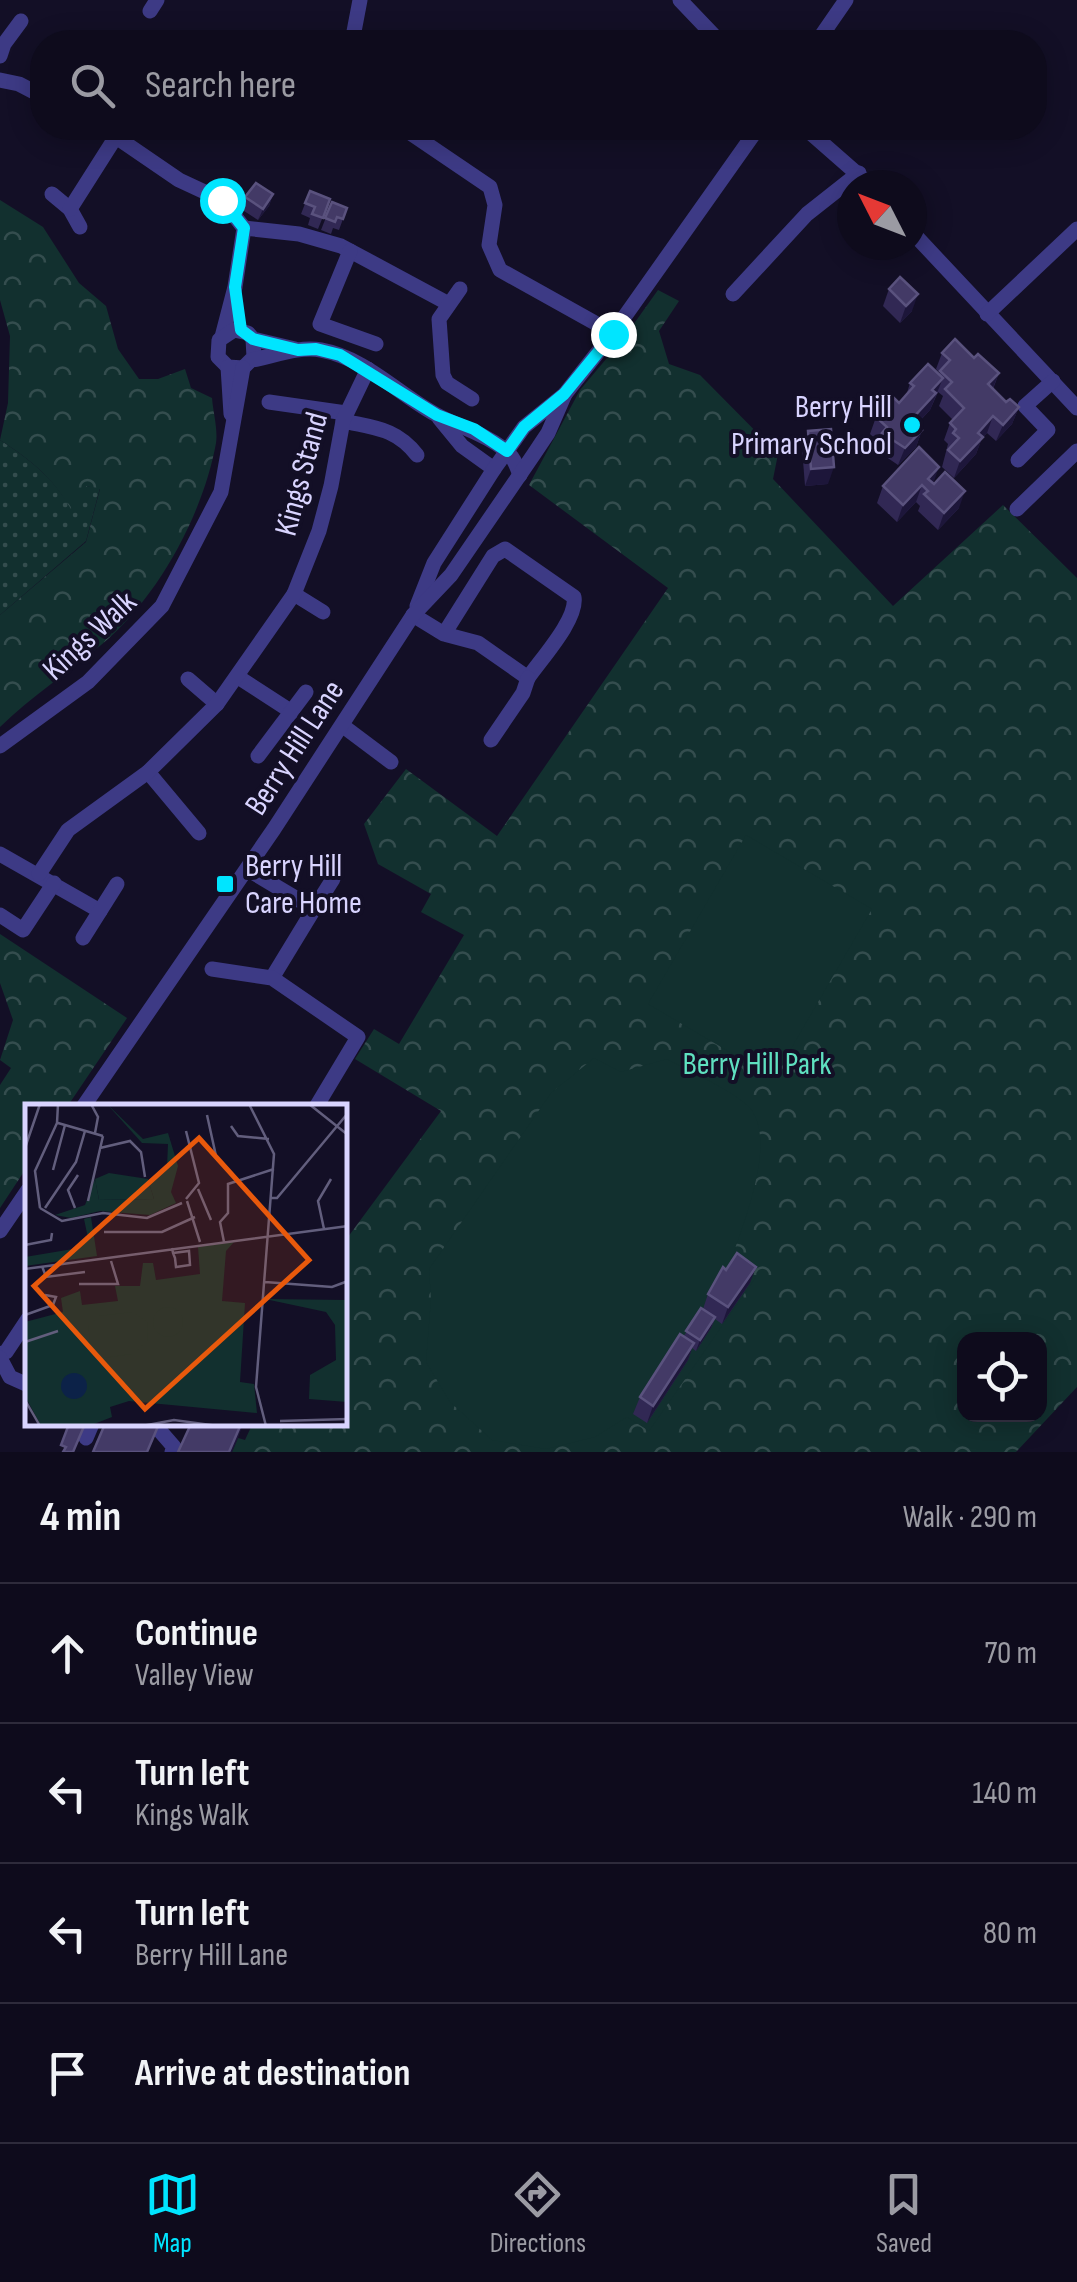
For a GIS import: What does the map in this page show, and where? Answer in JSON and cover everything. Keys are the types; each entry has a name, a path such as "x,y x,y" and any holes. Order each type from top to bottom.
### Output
{"street":[{"path":"354,30 360,0"},
{"path":"680,0 709,30"},
{"path":"825,30 846,0"},
{"path":"0,56 21,21"},
{"path":"0,80 30,90"},
{"path":"70,209 105,140"},
{"path":"123,140 179,180 222,200 244,228 299,234 350,251 449,304"},
{"path":"421,140 490,187 495,205 489,245 500,270 613,334"},
{"path":"244,228 218,357 241,365 298,350 316,349 340,355 437,415 474,429 514,462 613,334 750,140"},
{"path":"820,140 854,170"},
{"path":"52,194 70,209 80,227"},
{"path":"733,294 807,214 837,196"},
{"path":"987,314 1077,229"},
{"path":"927,248 1077,408"},
{"path":"350,251 320,324 376,344"},
{"path":"235,287 247,334 256,348 241,365"},
{"path":"460,289 439,319 443,375 447,383 472,399"},
{"path":"222,337 234,330 298,350"},
{"name":"Kings Walk","path":"0,746 88,682 162,606 221,492 241,365"},
{"name":"Kings Stand","path":"0,916 23,930 68,830 148,772 217,704 294,594 332,486 344,417 368,370"},
{"path":"1018,460 1048,430 1025,406 1053,381"},
{"path":"269,402 386,428 405,439 417,455"},
{"path":"437,415 462,446 494,469"},
{"path":"1017,509 1077,450"},
{"name":"Berry Hill Lane","path":"85,1104 343,726 413,615 434,562 494,469 514,462"},
{"name":"Berry Hill Lane","path":"413,615 451,575 514,462"},
{"path":"444,634 493,556 505,549 574,597 571,618 528,678 491,740"},
{"path":"294,594 323,612"},
{"path":"413,615 444,634 478,643 528,678"},
{"path":"238,677 292,712"},
{"path":"188,679 217,704"},
{"path":"258,756 306,692"},
{"path":"343,726 390,762"},
{"path":"148,772 199,833"},
{"path":"0,854 100,911"},
{"path":"247,869 314,910"},
{"path":"272,978 333,879"},
{"path":"83,938 117,884"},
{"path":"212,969 272,978 358,1037 318,1104"},
{"path":"0,1232 25,1194"},
{"path":"25,1323 0,1356 10,1377 25,1384"},
{"path":"157,1427 174,1446 172,1452"}],"green space":[{"path":"0,200 43,227 79,283 106,306 118,349 139,379 158,379 185,369 191,388 212,398 216,438 210,470 189,526 159,580 101,645 0,727 0,615 86,542 100,489 86,486 84,501 71,509 40,470 0,440 8,403 10,336 0,300"},
{"name":"Berry Hill Park","path":"658,290 679,301 659,331 669,364 700,375 778,454 773,479 893,606 1003,505 1077,578 1077,1387 1047,1419 1047,1332 957,1332 957,1422 1044,1422 1016,1452 232,1452 238,1438 245,1440 251,1427 348,1427 348,1237 441,1111 355,1059 374,1029 399,1044 464,935 421,912 431,894 378,864 364,824 406,769 497,836 668,588 529,485 580,390"},
{"path":"0,440 40,470 71,508 86,486 100,488 86,541 0,615"},
{"path":"746,835 872,909 774,1078 648,1004"},
{"path":"0,934 127,1018 69,1104 25,1104 25,1170 0,1208 0,1085 11,1068 0,1060 13,1020 0,983"},
{"path":"594,1058 621,1072 667,1059 747,1105 756,1119 760,1158 731,1260 756,1277 649,1431 627,1417 595,1437 546,1449 492,1440 450,1402 426,1362 429,1269 551,1093"}],"building":[{"path":"256,183 273,194 263,209 245,197"},
{"path":"310,191 330,199 323,218 312,214 315,207 305,203"},
{"path":"332,202 347,208 343,219 337,217 335,222 325,218"},
{"path":"900,277 918,294 906,306 889,289"},
{"path":"955,339 974,358 978,354 999,373 988,384 1006,402 1010,399 1019,407 1003,425 993,416 978,433 983,437 960,461 948,450 959,438 950,423 964,408 945,389 952,382 940,371 950,360 942,353"},
{"path":"928,364 943,378 932,390 936,393 911,420 922,430 905,448 882,433 887,427 876,417 894,398 899,403 914,386 910,383"},
{"path":"831,429 834,467 811,469 808,431"},
{"path":"919,447 939,467 928,479 934,484 945,472 965,491 944,513 924,494 928,491 922,485 903,505 883,486"},
{"path":"737,1253 756,1267 728,1307 708,1294 723,1267 726,1270"},
{"path":"701,1308 715,1317 700,1340 686,1331"},
{"path":"680,1334 694,1343 653,1406 640,1397"},
{"path":"68,1427 84,1427 73,1452 63,1452 66,1447 61,1445"},
{"path":"104,1427 158,1427 147,1452 93,1452"},
{"path":"190,1427 240,1427 229,1452 178,1452"}],"place":[{"name":"Berry Hill Primary School","path":"912,425"},
{"name":"Berry Hill Care Home","path":"225,884"}],"route":[{"path":"222,200 244,228 235,287 241,330 253,339 340,355 437,415 474,429 507,451 524,427 564,394 613,334"}]}
